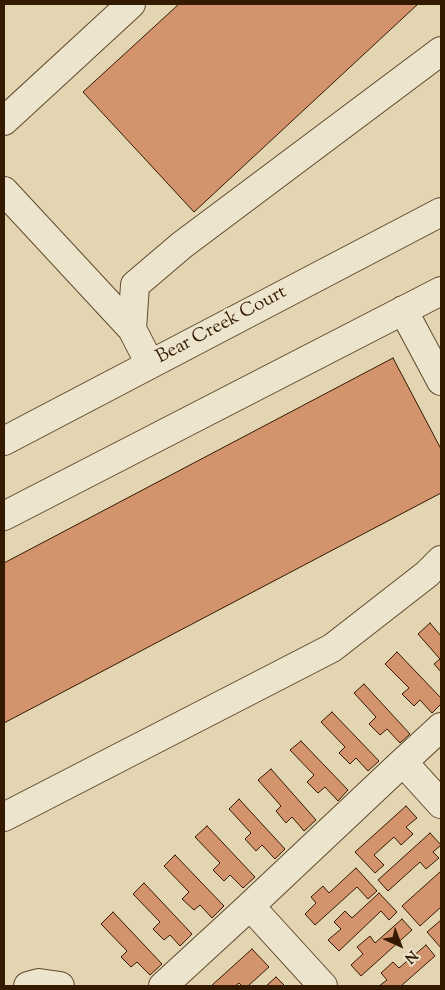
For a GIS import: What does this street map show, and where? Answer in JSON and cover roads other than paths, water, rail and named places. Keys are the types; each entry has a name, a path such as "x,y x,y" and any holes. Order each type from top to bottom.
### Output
{"street":[{"path":"4,120 131,4"},
{"path":"132,329 135,285 182,245 441,51"},
{"path":"4,191 132,329 150,364"},
{"name":"Bear Creek Court","path":"4,441 441,212"},
{"path":"4,516 441,291"},
{"path":"403,310 441,381"},
{"path":"4,818 332,648 427,574 441,560"},
{"path":"163,986 441,727"},
{"path":"403,762 441,804"},
{"path":"250,906 323,986"},
{"path":"28,986 39,983 60,986"}]}
